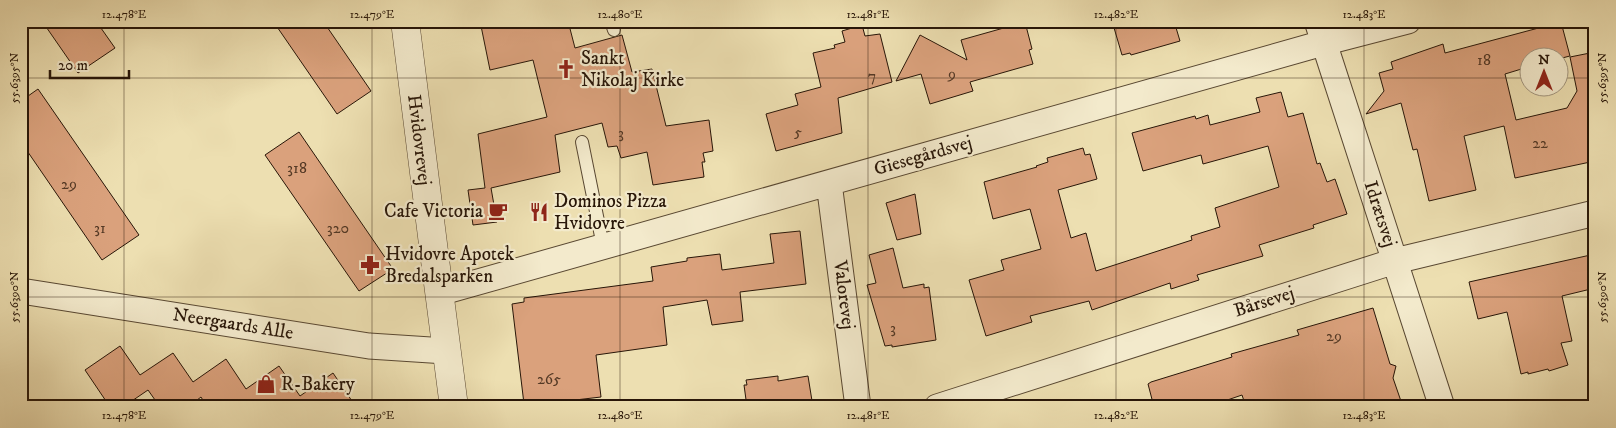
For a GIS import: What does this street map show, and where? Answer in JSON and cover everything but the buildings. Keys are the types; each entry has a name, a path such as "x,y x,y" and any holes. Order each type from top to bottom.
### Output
{"street":[{"name":"Hvidovrevej","path":"406,21 454,407"},
{"name":"Giesegårdsvej","path":"439,293 829,183 1320,32 1408,21"},
{"name":"Idrætsvej","path":"1320,32 1442,407"},
{"name":"Valorevej","path":"829,183 858,407"},
{"name":"Bårsevej","path":"938,407 1395,261 1595,213"},
{"name":"Neergaards Alle","path":"21,290 369,346 446,350"}],"lane":[{"path":"582,142 603,246"}],"place":[{"name":"Sankt Nikolaj Kirke","path":"566,69"},
{"name":"Cafe Victoria","path":"498,211"},
{"name":"Dominos Pizza Hvidovre","path":"539,212"},
{"name":"Hvidovre Apotek Bredalsparken","path":"370,265"},
{"name":"R-Bakery","path":"266,384"}]}
